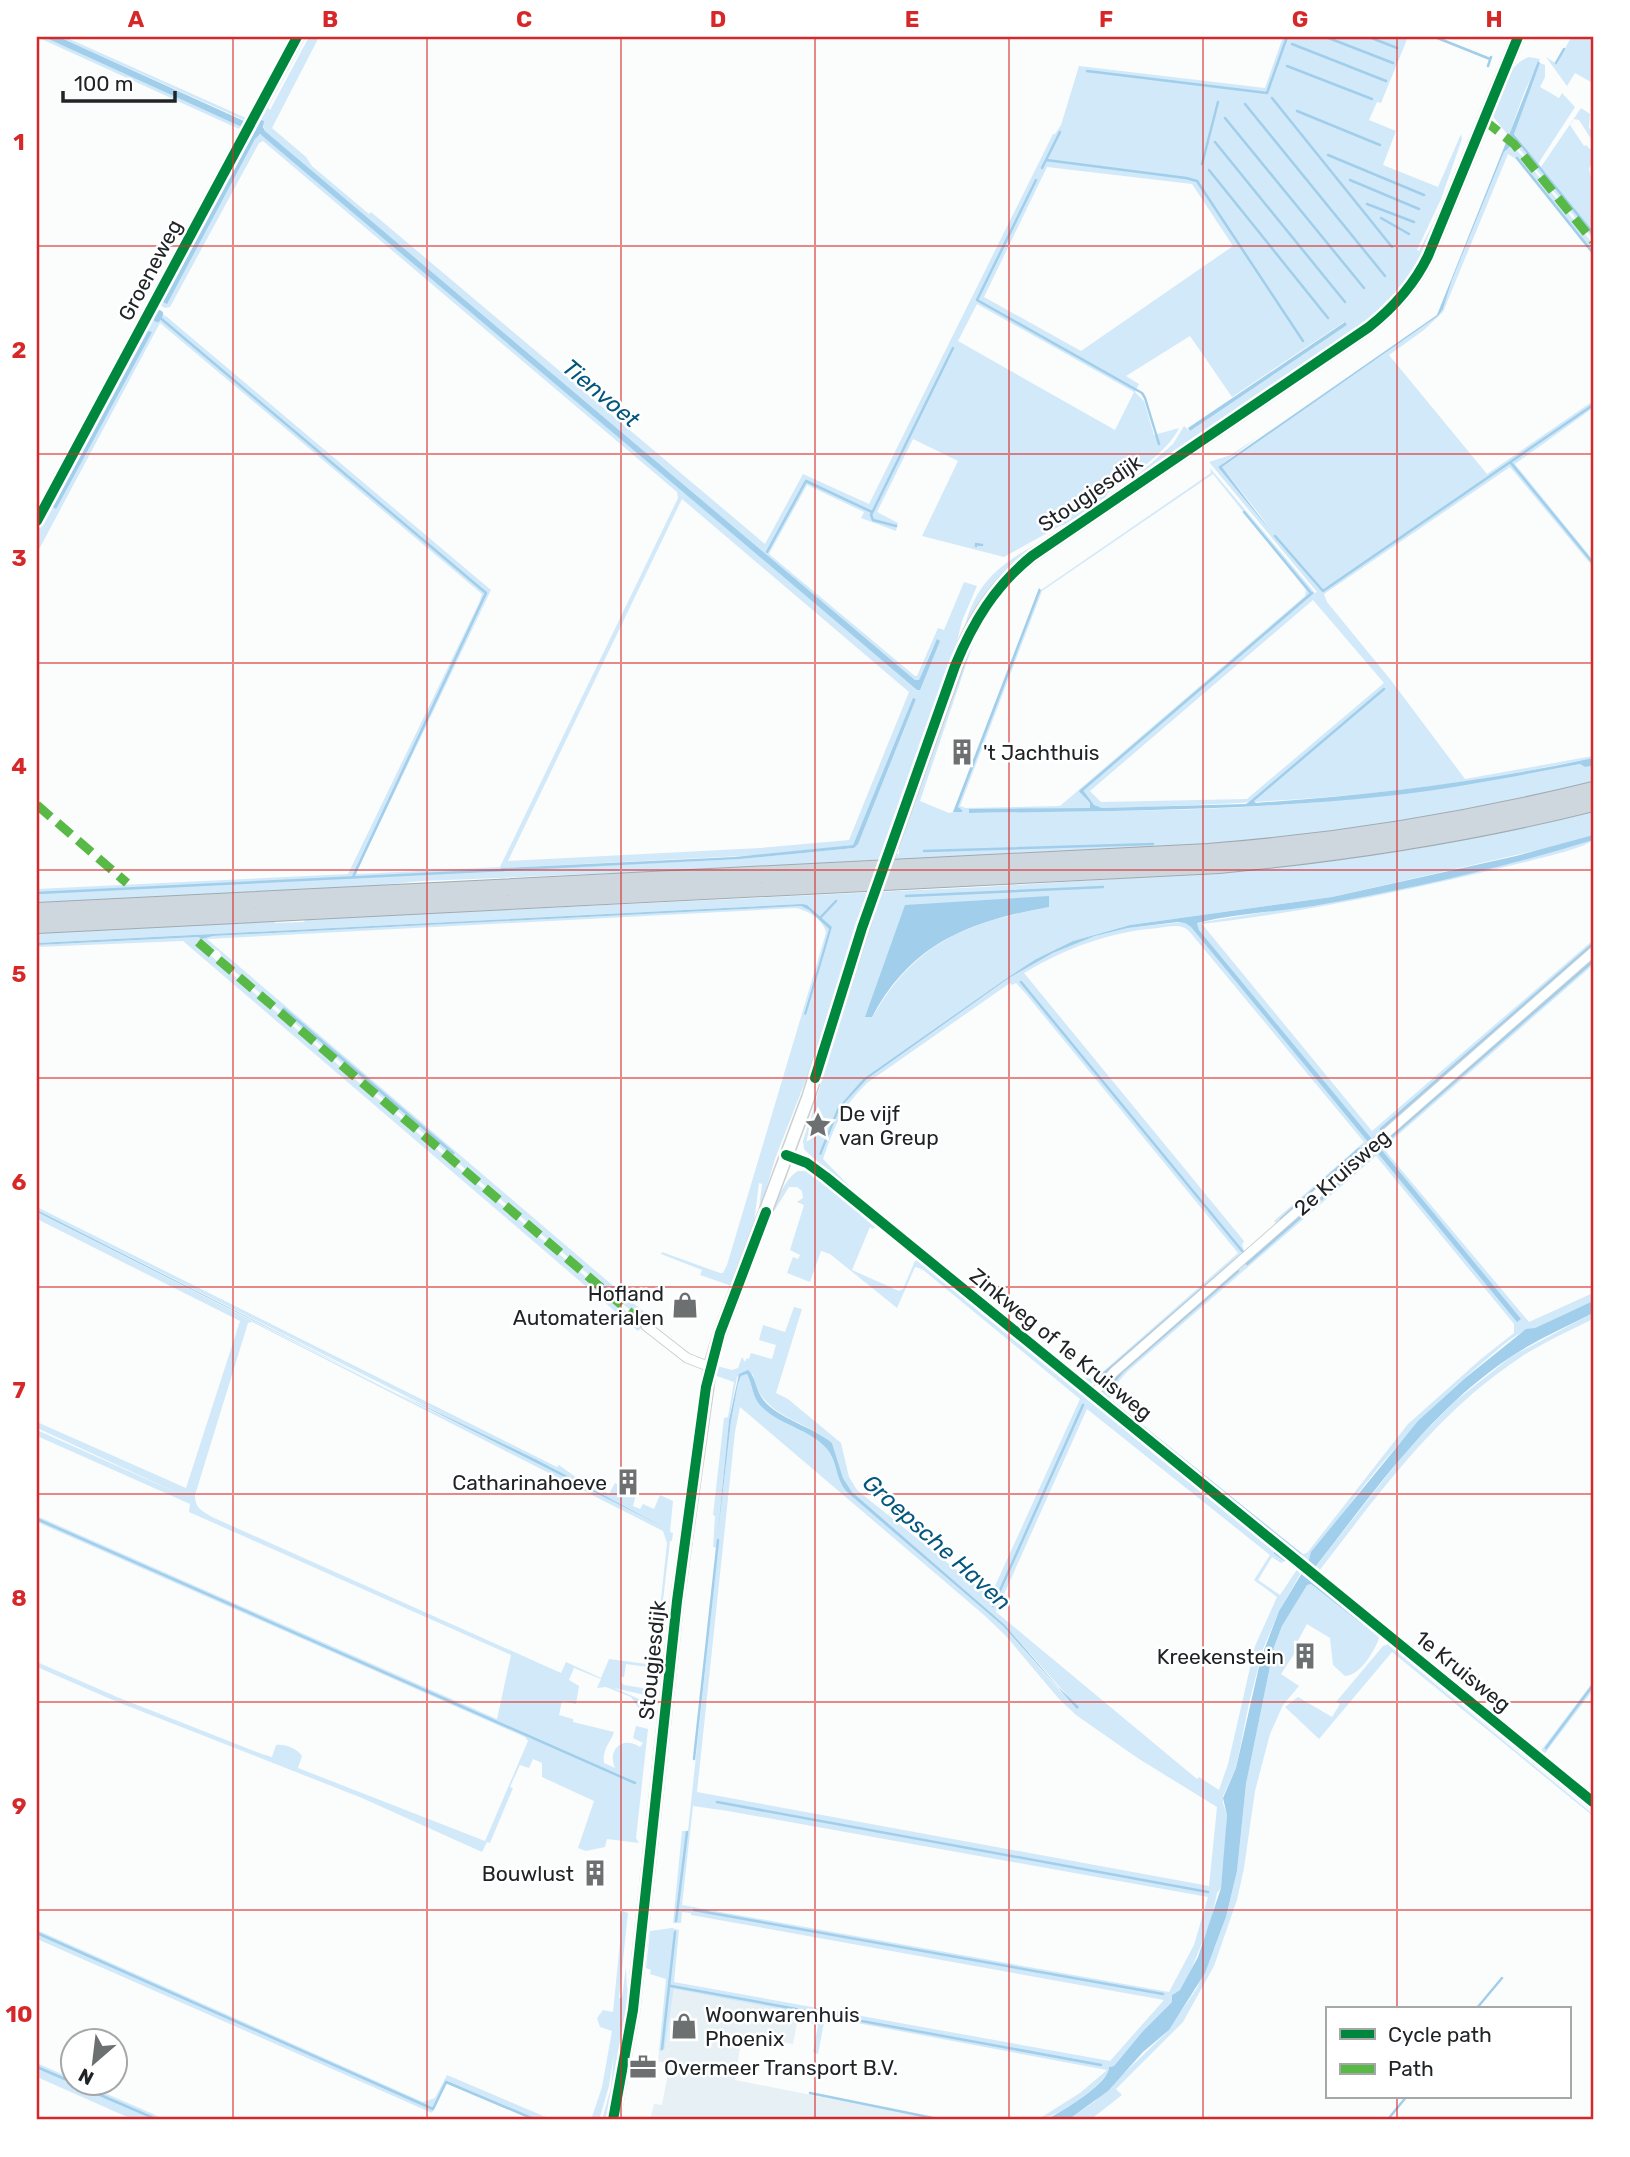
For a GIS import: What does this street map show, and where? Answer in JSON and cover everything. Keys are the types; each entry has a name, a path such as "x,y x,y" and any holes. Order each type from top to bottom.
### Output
{"highway":[{"path":"37,911 1208,852 1289,845 1408,828 1475,817 1593,790"},
{"path":"37,925 1219,865 1294,858 1411,841 1593,803"}],"street":[{"name":"Groeneweg","path":"37,521 297,37"},
{"name":"Stougjesdijk","path":"613,2120 627,2050 636,1983 677,1599 710,1367 720,1333 815,1078 870,905 955,666 971,629 1012,573 1032,556 1369,327 1394,305 1411,285 1428,256 1518,37"},
{"name":"2e Kruisweg","path":"1093,1394 1124,1363 1593,952"},
{"name":"Zinkweg of 1e Kruisweg","path":"786,1155 819,1171 1308,1570"},
{"path":"646,1326 687,1358 710,1367"},
{"name":"1e Kruisweg","path":"1308,1570 1593,1802"}],"shaded area":[{"path":"37,37 44,37 242,126 244,120 59,37 65,37 246,118 290,37 294,37 37,515 37,506 239,129"},
{"path":"301,37 306,37 268,108 270,110 309,37 319,37 272,128 306,157 312,166 369,214 371,212 765,544 803,474 869,504 1053,134 1061,125 1079,66 1265,88 1283,37 1408,37 1381,103 1377,102 1369,120 1396,131 1383,165 1438,187 1461,134 1462,139 1441,199 1417,250 1419,251 1439,212 1421,253 1408,276 1380,311 1124,487 1173,444 1184,426 1190,431 1347,325 1344,322 1232,397 1190,336 1126,376 1139,384 1135,392 1144,401 1154,435 1179,428 1174,437 1148,463 1108,493 1103,501 1073,521 1004,557 922,536 958,461 913,439 877,512 898,523 896,531 861,518 864,512 807,485 769,554 915,676 938,628 944,630 964,582 977,586 962,621 954,654 882,854 899,854 897,845 971,642 974,641 920,801 949,813 962,810 958,807 1041,590 1211,473 1210,468 1315,593 1317,592 1209,462 1231,455 1259,436 1218,467 1270,528 1222,467 1438,316 1504,152 1510,147 1503,137 1523,157 1593,244 1593,255 1516,159 1508,154 1443,312 1424,330 1389,355 1487,474 1593,401 1593,408 1515,464 1593,560 1593,567 1510,467 1324,594 1327,602 1390,679 1465,779 1593,758 1462,782 1327,797 1102,808 1094,805 1082,790 1080,791 1090,803 1090,808 969,810 969,813 1202,809 1317,802 1430,789 1580,764 1585,767 1592,766 1593,763 1593,782 1439,816 1318,835 1225,844 422,881 372,886 37,903 37,889 348,874 482,594 160,323 37,553 37,528 154,310 167,317 491,590 357,874 500,867 678,498 677,492 263,141 259,143 170,307 165,308 159,302","holes":["262,120 265,131 915,680 919,680 936,640 917,690 262,135 255,139 166,303 164,302","1047,167 1192,184 1233,246 1081,351 984,297","977,304 1134,392 1115,430 958,341","1213,474 1306,590 1305,596 1060,806 960,806 1042,591","682,499 909,692 849,840 760,848 508,861","1313,600 1384,683 1247,799 1101,802 1090,791","913,699 916,699 854,848 740,859 501,870 761,855 853,845"]},
{"path":"1571,37 1593,37 1591,82 1575,73 1567,86 1546,57 1557,64"},
{"path":"1529,57 1540,59 1509,135 1515,139 1593,239 1494,118 1510,73 1515,66"},
{"path":"1540,63 1545,65 1545,77 1540,87 1559,98 1562,93 1575,107 1538,164 1514,133"},
{"path":"1581,108 1590,114 1589,128 1593,131 1593,142 1579,120 1574,119 1570,125 1584,146 1590,149 1593,147 1593,161 1589,169 1593,185 1593,231 1541,167"},
{"path":"1049,537 966,626 971,608 986,582 1007,562"},
{"path":"1593,811 1593,835 1542,849 1332,897 1130,925 1073,941 1036,959 1007,978 863,1079 836,1112 820,1154 840,1108 867,1079 1009,978 1053,953 1095,936 1128,928 1184,922 1191,927 1368,1142 1371,1138 1199,930 1197,923 1347,899 1467,874 1593,840 1555,854 1397,891 1319,907 1202,924 1372,1131 1593,940 1593,949 1278,1226 1274,1221 1364,1142 1189,931 1170,926 1105,937 1056,956 1024,973 1244,1241 1242,1245 1245,1253 1107,1376 1090,1385 825,1170 804,1149 803,1141 809,1122 819,1128 821,1125 810,1121 842,1010 864,905 817,1051 775,1159 758,1217 762,1184 759,1183 753,1231 732,1286 700,1275 702,1270 661,1254 662,1252 720,1273 723,1273 727,1265 826,933 815,916 795,908 207,939 645,1313 643,1319 226,964 219,951 196,943 643,1326 638,1331 183,941 37,947 801,906 809,910 829,929 804,1013 832,927 802,904 37,943 37,933 274,921 304,922 333,918 982,887 1224,872 1332,861 1495,834","holes":["906,905 1049,907 993,920 946,939 907,970 873,1016","1010,983 1016,983 1026,994 1238,1253 1098,1376 1092,1378 1076,1373 860,1197 823,1159 840,1118 867,1083"]},
{"path":"1593,955 1593,965 1383,1148 1529,1322 1593,1293 1593,1301 1514,1337 1456,1386 1409,1433 1366,1483 1307,1565 1103,1397 1102,1392 1110,1379","holes":["1376,1156 1514,1324 1514,1333 1408,1424 1307,1553 1303,1554 1110,1399 1114,1387 1128,1371"]},
{"path":"808,1171 814,1174 877,1223 875,1226 857,1213 875,1227 870,1227 852,1270 899,1291 903,1289 917,1260 882,1230 885,1229 1286,1556 1285,1560 1275,1552 1284,1561 1281,1563 1272,1557 1258,1580 1280,1595 1298,1568 1302,1571 1279,1611 1263,1649 1236,1768 1223,1796 1227,1815 1221,1888 1189,1975 1180,1990 1173,1994 1172,2002 1114,2066 1109,2067 1100,2082 1079,2100 1045,2118 1037,2120 1080,2093 1107,2070 825,2017 818,2054 813,2052 818,2025 807,2022 807,2014 674,1989 665,2049 659,2052 666,1979 650,1974 651,1970 646,1968 650,1931 672,1928 679,1930 674,1982 1110,2061 1164,2000 691,1913 682,1912 681,1923 673,1923 682,1831 688,1831 718,1548 713,1547 713,1515 724,1418 728,1417 734,1382 714,1375 717,1366 732,1370 738,1368 742,1357 745,1362 751,1353 772,1359 776,1345 759,1340 763,1325 785,1332 794,1307 802,1309 776,1393 788,1399 841,1443 849,1477 857,1490 990,1597 1080,1399 922,1269 915,1267 897,1308 830,1254 821,1251 810,1282 787,1273 793,1257 798,1259 800,1255 790,1250 804,1205 797,1202 803,1198 802,1191 797,1187 789,1187 771,1216 781,1191 794,1174","holes":["747,1371 753,1375 758,1389 774,1409 832,1443 843,1478 852,1492 1005,1625 1078,1708 1003,1626 848,1493 831,1454 820,1442 775,1417 759,1404 747,1374 741,1376 738,1382 731,1421 717,1542 729,1420 737,1377","740,1407 984,1615 1076,1715 1139,1759 1217,1807 1209,1886 697,1792 735,1432","1087,1409 1270,1555 1254,1580 1277,1597 1255,1646 1228,1764 1219,1790 1199,1777 1197,1779 996,1612","693,1806 1208,1897 1194,1945 1169,1992 682,1905"]},
{"path":"37,1207 557,1467 559,1465 577,1478 609,1494 615,1483 636,1494 633,1506 640,1509 643,1504 654,1509 660,1495 673,1501 670,1532 673,1533 655,1668 626,1664 624,1677 621,1677 624,1685 655,1690 654,1697 614,1688 648,1703 653,1710 644,1716 631,1697 606,1687 597,1688 601,1679 574,1668 569,1680 579,1686 576,1704 562,1701 559,1715 573,1719 573,1722 614,1732 605,1750 604,1763 615,1768 613,1755 618,1746 627,1743 640,1747 643,1743 633,1738 636,1726 648,1729 636,1838 639,1843 607,1839 605,1847 586,1851 578,1848 594,1801 542,1777 542,1763 533,1759 529,1768 520,1765 490,1843 487,1842 482,1852 362,1798 115,1701 37,1667 37,1662 117,1697 262,1754 272,1757 276,1745 291,1747 302,1756 298,1768 485,1841 528,1741 525,1737 37,1522 37,1516 497,1719 511,1655 189,1512 190,1504 37,1436 37,1430 182,1495 37,1428 37,1422 186,1488 240,1321 37,1219 37,1212 662,1525 37,1210","holes":["252,1322 663,1531 667,1543 654,1665 609,1659 601,1678 566,1662 561,1673 212,1517 198,1506 195,1495 248,1323"]},
{"path":"1593,1313 1593,1319 1521,1357 1462,1403 1411,1455 1319,1571 1540,1752 1593,1682 1593,1690 1542,1757 1313,1570 1407,1450 1454,1402 1512,1356"},
{"path":"1308,1576 1381,1633 1379,1639 1363,1666 1345,1676 1333,1665 1330,1638 1307,1624 1296,1644 1298,1648 1281,1674 1299,1686 1283,1705 1270,1734 1255,1791 1237,1900 1214,1966 1183,2022 1116,2089 1122,2095 1090,2120 1068,2120 1094,2102 1167,2032 1197,1988 1226,1917 1237,1871 1246,1784 1274,1647 1282,1626 1307,1584 1310,1583 1376,1635 1309,1581"},
{"path":"1392,1643 1593,1806 1593,1812 1390,1647 1593,1816 1392,1652 1319,1739 1285,1707 1298,1697 1332,1717 1340,1704 1336,1702 1383,1646"},
{"path":"623,1911 628,1913 619,1998 622,1998 626,1967 628,2010 607,2120 602,2120 611,2087 614,2054 609,2086 599,2120 591,2120 602,2087 612,2031 600,2027 597,2018 603,2010 613,2012 620,1914"},
{"path":"37,1930 423,2102 435,2098 447,2075 553,2120 534,2120 447,2083 432,2113 37,1939"},
{"path":"674,1989 799,2012 793,2044 742,2035 735,2080 939,2120 650,2120 654,2104 662,2105 669,2068 658,2061 659,2052 665,2049"},
{"path":"37,2063 60,2073 60,2087 37,2077"},
{"path":"84,2098 116,2098 167,2120 134,2120"}],"water":[{"path":"44,37 59,37 244,121 242,127"},
{"path":"1538,61 1540,63 1514,134 1593,231 1593,236 1509,135"},
{"path":"261,120 264,121 265,131 915,680 919,680 937,639 940,641 920,690 260,134 167,304 163,302"},
{"path":"1507,140 1510,147 1504,152 1438,316 1222,467 1269,529 1218,467 1437,315"},
{"path":"1345,322 1347,325 1190,431 1188,428"},
{"path":"148,331 152,332 56,509 53,507"},
{"path":"1039,588 1041,590 958,807 962,812 953,812"},
{"path":"913,698 916,699 858,844 854,848 740,859 501,871 501,868 734,857 853,845"},
{"path":"1593,758 1592,766 1585,767 1580,764 1436,790 1335,801 1178,809 969,813 969,809 1090,808 1090,803 1079,791 1082,789 1094,805 1102,808 1298,800 1467,781"},
{"path":"1593,835 1593,840 1559,850 1384,893 1197,923 1199,930 1372,1139 1368,1142 1191,927 1178,922 1128,928 1095,936 1053,953 1009,978 867,1079 840,1108 821,1155 819,1154 837,1109 863,1079 1007,978 1036,959 1073,941 1130,925 1332,897 1516,856"},
{"path":"1049,896 1049,907 994,920 946,939 906,970 888,991 872,1017 865,1017 905,905"},
{"path":"807,905 832,927 806,1015 804,1014 829,929 801,906 213,936 202,939 198,937 37,945 37,943"},
{"path":"284,1007 455,1153 453,1155 282,1009"},
{"path":"1380,1148 1521,1319 1517,1322 1376,1151"},
{"path":"37,1210 369,1379 37,1212"},
{"path":"1593,1301 1593,1313 1512,1356 1481,1378 1453,1403 1401,1458 1308,1576 1310,1581 1376,1635 1311,1584 1307,1585 1282,1626 1274,1647 1246,1784 1237,1871 1226,1917 1205,1973 1169,2030 1143,2052 1108,2091 1068,2120 1046,2120 1101,2081 1109,2067 1114,2066 1172,2002 1172,1995 1180,1990 1198,1957 1221,1888 1227,1815 1223,1798 1236,1768 1261,1658 1279,1611 1308,1563 1311,1552 1418,1421 1464,1379 1526,1329 1535,1328"},
{"path":"748,1370 766,1403 781,1415 832,1443 843,1478 852,1492 1005,1625 1058,1687 1079,1707 1077,1709 1003,1626 848,1493 831,1454 820,1442 775,1417 759,1404 747,1374 741,1376 738,1383 731,1421 717,1542 729,1420 739,1374"},
{"path":"399,1394 535,1459 662,1526"}],"waterway":[{"path":"1087,71 1267,93 1287,37"},
{"path":"1326,37 1393,63"},
{"path":"1369,37 1397,48"},
{"path":"1435,37 1490,59"},
{"path":"1292,44 1386,81"},
{"path":"1556,63 1564,49"},
{"path":"1488,66 1491,57"},
{"path":"1287,66 1372,99"},
{"path":"1272,98 1392,247"},
{"path":"1202,164 1218,102"},
{"path":"1245,104 1385,276"},
{"path":"1297,111 1380,145"},
{"path":"1225,118 1364,288"},
{"path":"1042,168 1060,132"},
{"path":"1215,142 1345,302"},
{"path":"1328,155 1424,195"},
{"path":"1517,158 1593,253"},
{"path":"1046,160 1197,181 1303,341"},
{"path":"1209,170 1328,318"},
{"path":"1036,180 977,300 1142,393 1159,444"},
{"path":"1350,180 1419,209"},
{"path":"1367,204 1414,222"},
{"path":"1381,218 1409,234"},
{"path":"157,318 159,314"},
{"path":"158,316 486,593 353,877"},
{"path":"896,526 873,520 871,515 953,348"},
{"path":"1275,536 1323,591 1593,405"},
{"path":"1511,463 1593,563"},
{"path":"767,552 806,481 872,512"},
{"path":"1244,512 1311,593"},
{"path":"976,546 982,545"},
{"path":"1081,791 1312,593"},
{"path":"1251,802 1384,689"},
{"path":"924,851 1153,844"},
{"path":"37,893 504,870"},
{"path":"906,896 1103,887"},
{"path":"820,918 836,901"},
{"path":"1381,1129 1593,944"},
{"path":"1392,1136 1593,961"},
{"path":"1021,982 1243,1252"},
{"path":"1281,1219 1359,1149"},
{"path":"1247,1264 1368,1158"},
{"path":"1100,1377 1234,1261"},
{"path":"1110,1386 1123,1371 1238,1271"},
{"path":"1112,1402 1300,1554"},
{"name":"Groepsche Haven","path":"993,1606 1083,1405"},
{"path":"37,1519 635,1783"},
{"path":"694,1759 718,1540"},
{"path":"1275,1553 1285,1560"},
{"path":"1546,1748 1593,1685"},
{"path":"717,1802 1208,1892"},
{"path":"676,1921 687,1832"},
{"path":"694,1910 1163,1994"},
{"path":"662,2049 675,1932"},
{"path":"37,1933 433,2109 446,2082 536,2120"},
{"path":"1478,2007 1502,1978"},
{"path":"671,1986 1101,2065"},
{"path":"37,2067 60,2077"},
{"path":"810,2093 943,2120"},
{"path":"107,2098 158,2120"},
{"path":"1392,2120 1389,2118 1405,2098"}],"marked path":[{"path":"1484,120 1514,144 1593,241"},
{"path":"37,805 127,883"},
{"path":"198,942 646,1326"}],"cycle path":[{"path":"37,521 297,37"},
{"path":"815,1078 862,928 955,666 969,634 986,606 1007,580 1032,556 1369,327 1387,312 1410,286 1428,256 1518,37"},
{"path":"786,1155 807,1163 826,1177 1593,1802"},
{"path":"613,2120 633,2010 677,1601 706,1387 720,1333 766,1212"}],"place":[{"name":"'t Jachthuis","path":"962,752"},
{"name":"De vijf van Greup","path":"818,1125"},
{"name":"Hofland Automaterialen","path":"685,1305"},
{"name":"Catharinahoeve","path":"628,1482"},
{"name":"Kreekenstein","path":"1305,1656"},
{"name":"Bouwlust","path":"595,1873"},
{"name":"Woonwarenhuis Phoenix","path":"684,2026"},
{"name":"Overmeer Transport B.V.","path":"643,2067"}],"water label":[{"name":"Tienvoet","path":"601,393"}]}
